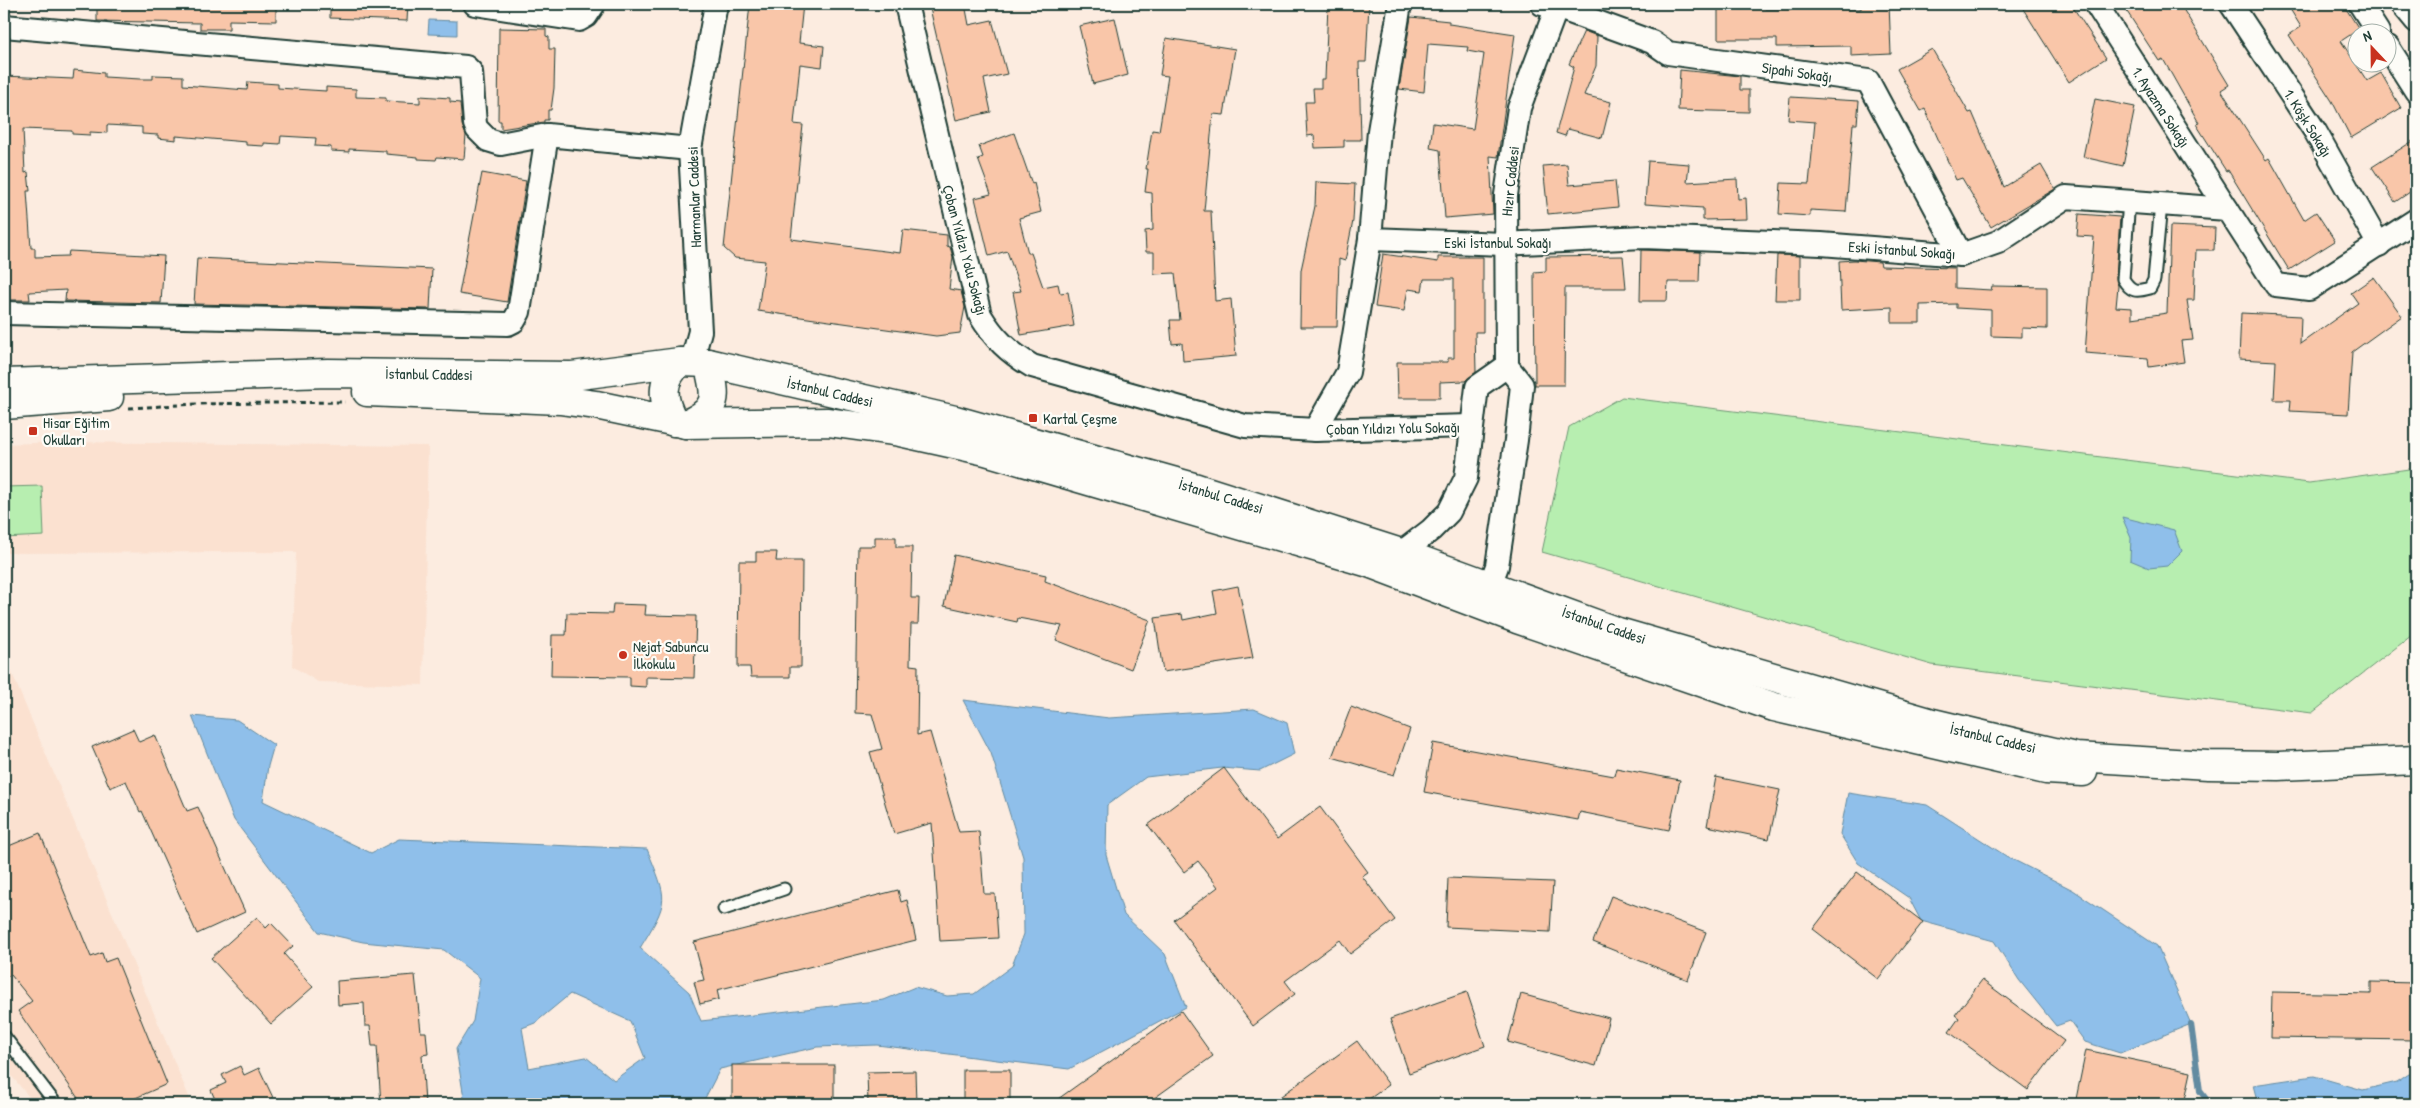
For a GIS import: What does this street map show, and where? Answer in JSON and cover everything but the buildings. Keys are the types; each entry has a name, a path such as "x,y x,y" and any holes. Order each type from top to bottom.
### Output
{"main road":[{"name":"İstanbul Caddesi","path":"4,383 327,373 572,376 693,362 955,420 1197,488 1401,553 1486,595 1774,707 2044,759 2213,779 2416,774"},
{"path":"693,362 714,387 714,400 706,414 680,423 667,405 665,381 670,371 693,362"},
{"name":"İstanbul Caddesi","path":"4,405 95,397 250,391 405,392 560,400 596,405 680,423 828,422 900,432 986,451 1486,595"},
{"path":"827,391 828,422"},
{"name":"İstanbul Caddesi","path":"2044,759 2076,757 2208,765 2279,766 2416,760"}],"street":[{"path":"475,4 578,20 586,16 594,4"},
{"name":"Harmanlar Caddesi","path":"693,362 700,331 690,148 716,4"},
{"name":"Çoban Yıldızı Yolu Sokağı","path":"906,4 968,274 980,316 994,338 1011,354 1032,366 1245,426 1316,430 1472,426"},
{"name":"Çoban Yıldızı Yolu Sokağı","path":"1316,430 1348,372 1370,239 1379,131 1400,4"},
{"name":"1. Ayazma Sokağı","path":"2096,4 2227,209"},
{"name":"1. Köşk Sokağı","path":"2230,4 2315,131 2379,245"},
{"path":"2360,4 2372,22"},
{"path":"2402,4 2416,21"},
{"name":"Hızır Caddesi","path":"1507,366 1504,244 1506,196 1519,108 1551,5"},
{"name":"Sipahi Sokağı","path":"1551,5 1652,42 1668,53 1868,82 1961,255"},
{"path":"4,26 466,67 471,72 475,124 482,136 488,140 501,144 547,135 690,148"},
{"path":"2398,63 2416,91"},
{"path":"4,312 508,324 514,321 519,312 547,135"},
{"name":"Eski İstanbul Sokağı","path":"1370,239 1504,244 1643,237 1821,244 1961,255 1998,242 2066,197 2227,209"},
{"path":"2227,209 2276,285 2309,290 2416,220"},
{"path":"1401,553 1431,530 1449,512 1466,478 1477,387 1507,366 1522,385 1516,440 1497,566 1486,595"}],"lane":[{"path":"2129,201 2123,279 2129,288 2136,292 2150,288 2154,280 2161,204"},
{"path":"724,909 784,888"},
{"path":"4,1036 56,1104"}],"path":[{"path":"127,408 196,404 355,402"}],"shaded area":[{"path":"65,442 428,446 423,685 318,682 292,666 296,552 4,553 4,444"},
{"path":"4,654 192,1104 35,1104 4,1067"}],"green space":[{"path":"1622,397 2309,483 2416,468 2416,632 2312,713 1932,665 1542,552 1569,427"},
{"path":"42,486 44,536 4,538 4,487"}],"water":[{"path":"429,20 457,21 457,35 428,34"},
{"path":"2122,517 2174,530 2182,551 2167,566 2149,568 2130,560 2131,538"},
{"path":"963,700 1109,718 1254,709 1287,723 1294,754 1260,771 1222,768 1146,777 1107,805 1106,855 1124,915 1165,954 1186,1007 1069,1069 877,1045 817,1047 720,1069 702,1104 465,1104 456,1049 473,1021 480,978 444,950 363,942 319,932 234,820 192,716 237,720 274,745 268,766 263,801 371,853 399,839 647,849 659,880 663,900 657,919 640,948 689,992 701,1021 884,1000 915,987 947,996 974,994 1012,966 1024,934 1023,857 991,753","holes":["570,994 630,1021 645,1058 614,1080 586,1057 529,1068 522,1028 535,1023"]},
{"path":"1848,793 1927,805 2006,856 2073,890 2157,946 2191,1024 2120,1053 2085,1042 2070,1021 2056,1026 2019,980 1994,941 1921,921 1909,898 1858,863 1840,834"},
{"path":"2409,1074 2416,1074 2416,1104 2258,1104 2253,1085 2314,1076 2363,1090 2397,1082"}],"waterway":[{"path":"2191,1024 2200,1091 2210,1104"}],"place":[{"name":"Kartal Çeşme","path":"1033,418"},
{"name":"Hisar Eğitim Okulları","path":"33,431"},
{"name":"Nejat Sabuncu İlkokulu","path":"623,655"}]}
